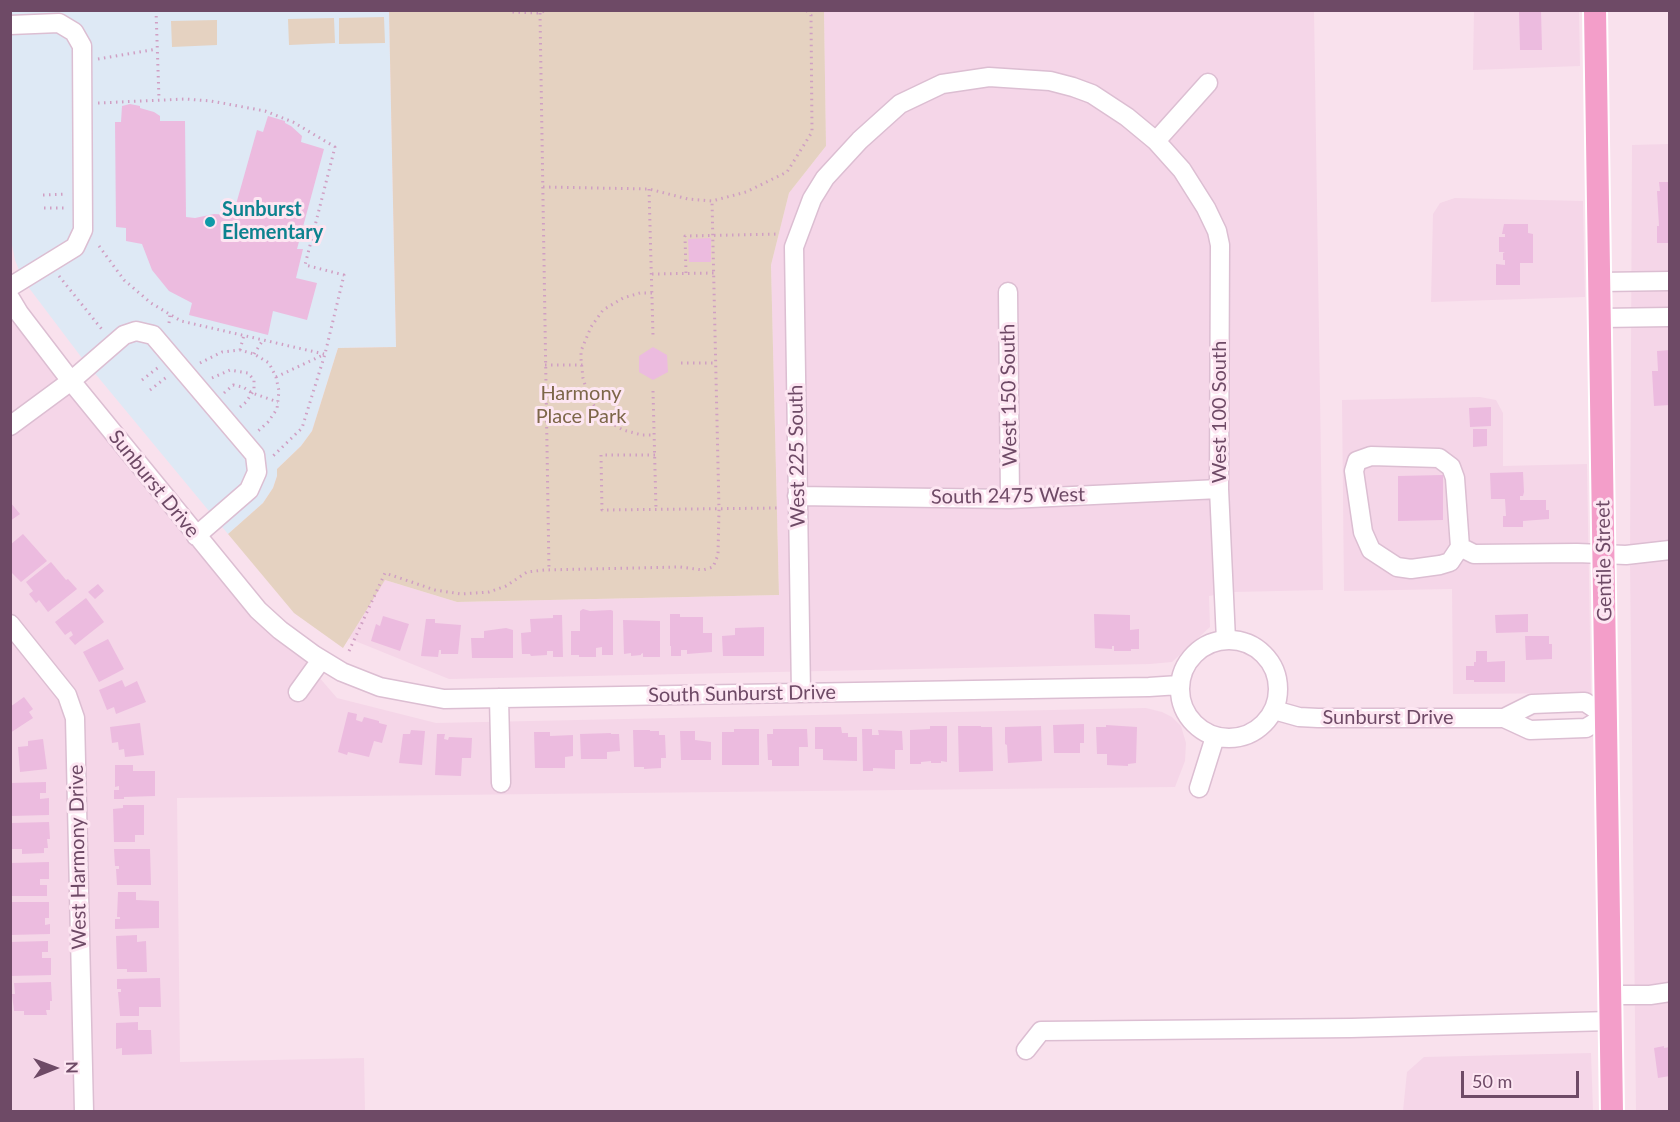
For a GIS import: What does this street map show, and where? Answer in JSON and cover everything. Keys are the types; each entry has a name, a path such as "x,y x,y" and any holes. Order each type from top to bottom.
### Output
{"main road":[{"name":"Gentile Street","path":"1595,10 1612,1112"}],"street":[{"path":"10,25 59,23 74,32 82,45 83,230 75,247 10,286"},
{"name":"West 225 South","path":"801,693 794,247 812,199 825,178 860,140 900,104 942,84 988,77 1050,81 1092,94 1127,117 1156,141"},
{"path":"1156,141 1208,83"},
{"name":"West 100 South","path":"1156,141 1182,170 1206,208 1217,231 1220,245 1219,489 1226,639"},
{"path":"1600,282 1670,281"},
{"name":"West 150 South","path":"1008,292 1010,498"},
{"name":"Sunburst Drive","path":"10,298 71,381 258,610 317,658"},
{"path":"1600,318 1670,317"},
{"path":"10,426 71,381 124,335 136,331 153,335 255,455 257,472 249,490 196,536"},
{"path":"1371,456 1439,458 1450,467 1455,478 1460,547 1450,562 1412,569 1397,567 1371,550 1363,532 1354,471 1358,461 1371,456"},
{"name":"South 2475 West","path":"797,496 1010,498 1219,489"},
{"path":"1460,547 1474,554 1626,555 1670,550"},
{"name":"West Harmony Drive","path":"10,624 67,695 75,718 84,1112"},
{"path":"1226,639 1243,642 1258,649 1270,661 1277,677 1278,694 1274,710 1256,732 1229,740 1199,730 1188,718 1181,702 1179,685 1182,671 1189,659 1200,649 1226,639"},
{"path":"298,692 317,658"},
{"name":"South Sunburst Drive","path":"317,658 342,672 380,687 444,699 1138,688 1179,685"},
{"path":"499,698 501,783"},
{"name":"Sunburst Drive","path":"1274,710 1299,717 1318,718 1504,718 1530,730 1586,728 1606,716 1583,702 1532,704 1504,718"},
{"path":"1199,788 1215,737"},
{"path":"1610,995 1650,995 1670,992"},
{"path":"1026,1050 1041,1031 1351,1028 1610,1021"}],"path":[{"path":"156,10 159,99"},
{"path":"507,10 540,13 546,10"},
{"path":"543,187 649,189 688,199 712,201 746,192 787,172 812,132 811,15 806,10"},
{"path":"540,13 549,570"},
{"path":"98,59 157,49"},
{"path":"98,103 185,99 211,101 265,111 293,122 335,147 305,265 344,275 325,354 302,428 271,459"},
{"path":"649,189 653,335"},
{"path":"43,195 69,194"},
{"path":"349,651 386,573 435,590 461,594 489,592 506,586 527,572 680,567 703,570 712,567 718,555 719,509 712,201"},
{"path":"44,208 69,208"},
{"path":"686,273 685,236 780,234"},
{"path":"99,246 124,280 151,303 181,321 325,354"},
{"path":"652,274 714,273"},
{"path":"58,274 105,333"},
{"path":"652,293 640,293 623,298 603,310 591,327 581,351 583,378 590,401 609,422 623,430 642,435 654,435"},
{"path":"169,323 170,314"},
{"path":"240,350 244,335"},
{"path":"254,354 264,340"},
{"path":"200,363 222,352 240,350 254,354 268,363 276,377 279,391 277,409 255,434"},
{"path":"276,377 325,354"},
{"path":"681,363 716,363"},
{"path":"142,380 161,364"},
{"path":"545,365 583,365"},
{"path":"212,378 230,370 248,373 254,381 254,390 237,410"},
{"path":"150,390 170,375"},
{"path":"224,393 233,385 278,402"},
{"path":"653,392 656,509"},
{"path":"655,455 601,455 602,510 779,508"}],"shaded area":[{"path":"10,11 389,11 396,347 338,348 312,431 301,446 277,469 273,488 263,503 228,534 88,366 23,280 15,260 11,240"},
{"path":"824,11 1314,11 1323,590 1234,592 1209,596 1210,627 1172,662 1150,664 449,679 343,636 385,580 457,602 779,595 771,265 789,193 826,146"},
{"path":"1474,11 1579,11 1580,66 1473,70"},
{"path":"1669,144 1669,1111 1636,1111 1630,560 1632,145"},
{"path":"1455,198 1583,201 1585,297 1431,302 1433,214 1440,203"},
{"path":"10,319 337,698 436,723 1146,708 1172,717 1181,726 1186,743 1185,761 1175,787 177,798 180,1062 364,1058 365,1111 11,1111"},
{"path":"1480,397 1496,400 1503,413 1503,466 1587,464 1591,693 1453,694 1452,589 1344,591 1342,400"},
{"path":"1591,1053 1593,1111 1403,1111 1407,1072 1424,1057"}],"green space":[{"name":"Harmony Place Park","path":"389,11 824,11 826,146 789,193 771,265 779,595 457,602 385,580 343,648 294,613 228,534 263,503 273,488 277,469 301,446 312,431 338,348 396,347"},
{"path":"384,17 385,43 339,44 339,18"},
{"path":"334,18 335,43 289,45 288,19"},
{"path":"217,20 217,45 172,47 171,21"}],"building":[{"path":"1519,10 1541,10 1542,50 1520,50"},
{"name":"Sunburst Elementary","path":"130,104 154,112 160,116 160,121 185,121 186,217 195,218 214,214 233,215 257,130 263,132 268,116 285,121 302,136 301,142 324,149 297,249 303,249 296,278 317,283 307,320 273,311 268,335 189,315 192,303 169,291 152,270 142,244 126,241 126,228 116,227 115,122 121,122 122,106"},
{"path":"1659,182 1670,182 1670,243 1657,243"},
{"path":"1504,224 1528,224 1528,233 1533,234 1533,263 1520,263 1520,285 1496,285 1496,264 1505,265 1503,253 1505,252 1499,252 1499,237 1505,237 1505,234 1502,234"},
{"path":"711,238 711,262 689,262 688,239"},
{"path":"653,347 667,355 668,372 653,380 639,372 639,356"},
{"path":"1670,350 1670,405 1654,406 1652,371 1658,371 1657,351"},
{"path":"1491,407 1491,426 1470,427 1469,408"},
{"path":"1473,429 1487,429 1487,446 1473,447"},
{"path":"1523,472 1524,492 1520,500 1546,500 1549,519 1523,521 1523,527 1503,527 1503,516 1506,516 1505,499 1491,499 1490,473"},
{"path":"1443,475 1443,520 1398,521 1398,476"},
{"path":"10,502 20,514 10,521"},
{"path":"23,534 47,561 21,582 10,571 12,569 10,545"},
{"path":"51,562 77,589 48,612 39,600 36,603 29,594 33,591 26,582"},
{"path":"98,584 104,591 95,599 88,592"},
{"path":"86,598 104,622 75,645 69,638 73,635 71,631 65,635 55,622"},
{"path":"583,609 613,611 613,655 602,655 602,647 596,648 596,657 571,655 571,631 580,631 580,611"},
{"path":"670,614 680,614 680,617 703,617 703,633 712,633 712,652 687,654 687,650 681,650 681,656 671,656"},
{"path":"1094,614 1130,615 1130,630 1139,629 1139,649 1114,651 1114,646 1112,649 1095,648"},
{"path":"1528,614 1528,632 1496,633 1495,615"},
{"path":"553,615 562,615 563,657 553,657 553,651 547,651 547,655 522,654 521,633 531,632 530,619 553,618"},
{"path":"383,616 409,624 400,651 371,641 376,624 380,626"},
{"path":"426,619 435,619 435,623 461,625 458,654 441,654 439,650 438,657 421,656"},
{"path":"623,620 660,621 660,657 643,657 643,653 631,656 631,653 624,654"},
{"path":"764,627 764,656 723,656 722,636 735,635 735,628"},
{"path":"506,628 513,630 513,658 472,658 471,638 484,638 484,631"},
{"path":"1525,636 1549,636 1549,644 1552,644 1552,659 1526,660"},
{"path":"108,639 124,669 99,682 83,652"},
{"path":"1476,651 1487,651 1487,662 1505,661 1505,682 1466,680 1466,666 1474,666"},
{"path":"122,680 125,687 137,681 146,702 116,714 114,707 107,710 99,690"},
{"path":"24,697 33,709 29,712 33,718 10,733 10,707"},
{"path":"348,712 357,714 356,720 362,722 364,717 387,725 382,743 374,741 369,757 338,752"},
{"path":"140,723 144,755 125,757 124,749 119,750 118,742 112,743 110,727"},
{"path":"1084,724 1084,743 1080,743 1080,753 1054,753 1053,725"},
{"path":"1106,725 1137,727 1136,763 1128,764 1128,766 1107,765 1107,754 1097,754 1096,727 1106,727"},
{"path":"930,726 947,726 947,762 931,763 931,761 910,764 910,730 930,729"},
{"path":"958,726 992,727 993,771 959,772"},
{"path":"1041,726 1042,761 1008,763 1005,727"},
{"path":"815,727 841,727 842,733 848,733 848,737 857,737 857,761 823,760 823,749 815,749"},
{"path":"734,729 759,729 759,765 722,765 722,732 734,732"},
{"path":"773,729 807,729 808,747 799,747 799,766 772,766 772,760 768,760 767,734 773,734"},
{"path":"862,729 872,729 872,735 879,735 878,730 902,731 903,750 895,750 895,769 873,768 873,771 863,771"},
{"path":"411,730 425,731 422,765 399,763 403,734 410,734"},
{"path":"633,730 659,731 659,735 665,735 666,758 661,758 661,768 634,767"},
{"path":"680,731 695,731 695,740 711,742 711,760 681,760"},
{"path":"534,732 550,732 550,736 573,735 573,756 565,757 565,768 535,768"},
{"path":"437,734 445,734 444,739 448,740 449,737 472,738 471,758 462,758 461,776 435,775"},
{"path":"580,734 619,734 620,751 607,752 607,759 581,759"},
{"path":"43,739 47,769 20,772 18,747 28,746 28,741"},
{"path":"115,765 133,765 133,771 155,771 155,796 114,799 114,790 119,790 119,786 115,787"},
{"path":"46,782 46,793 40,793 40,799 49,798 49,815 10,816 10,783"},
{"path":"123,805 144,805 144,835 135,835 135,842 114,842 113,809 123,808"},
{"path":"49,822 50,839 47,839 48,848 44,848 44,853 22,854 22,849 12,849 11,823"},
{"path":"114,849 150,849 151,885 117,885 116,869 119,869 119,866 115,866"},
{"path":"49,862 49,879 40,879 40,885 47,885 47,896 10,896 10,863"},
{"path":"118,892 136,892 136,900 159,901 159,928 115,929 115,919 120,919 117,917"},
{"path":"11,902 49,902 49,918 45,918 45,925 50,924 50,934 10,935"},
{"path":"137,935 137,942 146,941 147,972 127,972 127,969 117,969 116,936"},
{"path":"48,941 48,952 42,952 42,958 51,958 51,975 10,976 10,942"},
{"path":"160,978 161,1007 139,1007 139,1016 120,1016 118,992 121,992 121,989 117,989 117,979"},
{"path":"51,982 52,1001 50,1001 50,1010 46,1010 47,1015 24,1015 24,1011 14,1011 12,994 15,994 14,983"},
{"path":"138,1022 138,1030 151,1030 152,1054 122,1055 122,1048 116,1049 116,1023"},
{"path":"1664,1046 1664,1048 1670,1047 1670,1076 1658,1078 1654,1048"}],"place":[{"name":"Sunburst Elementary","path":"210,222"}]}
